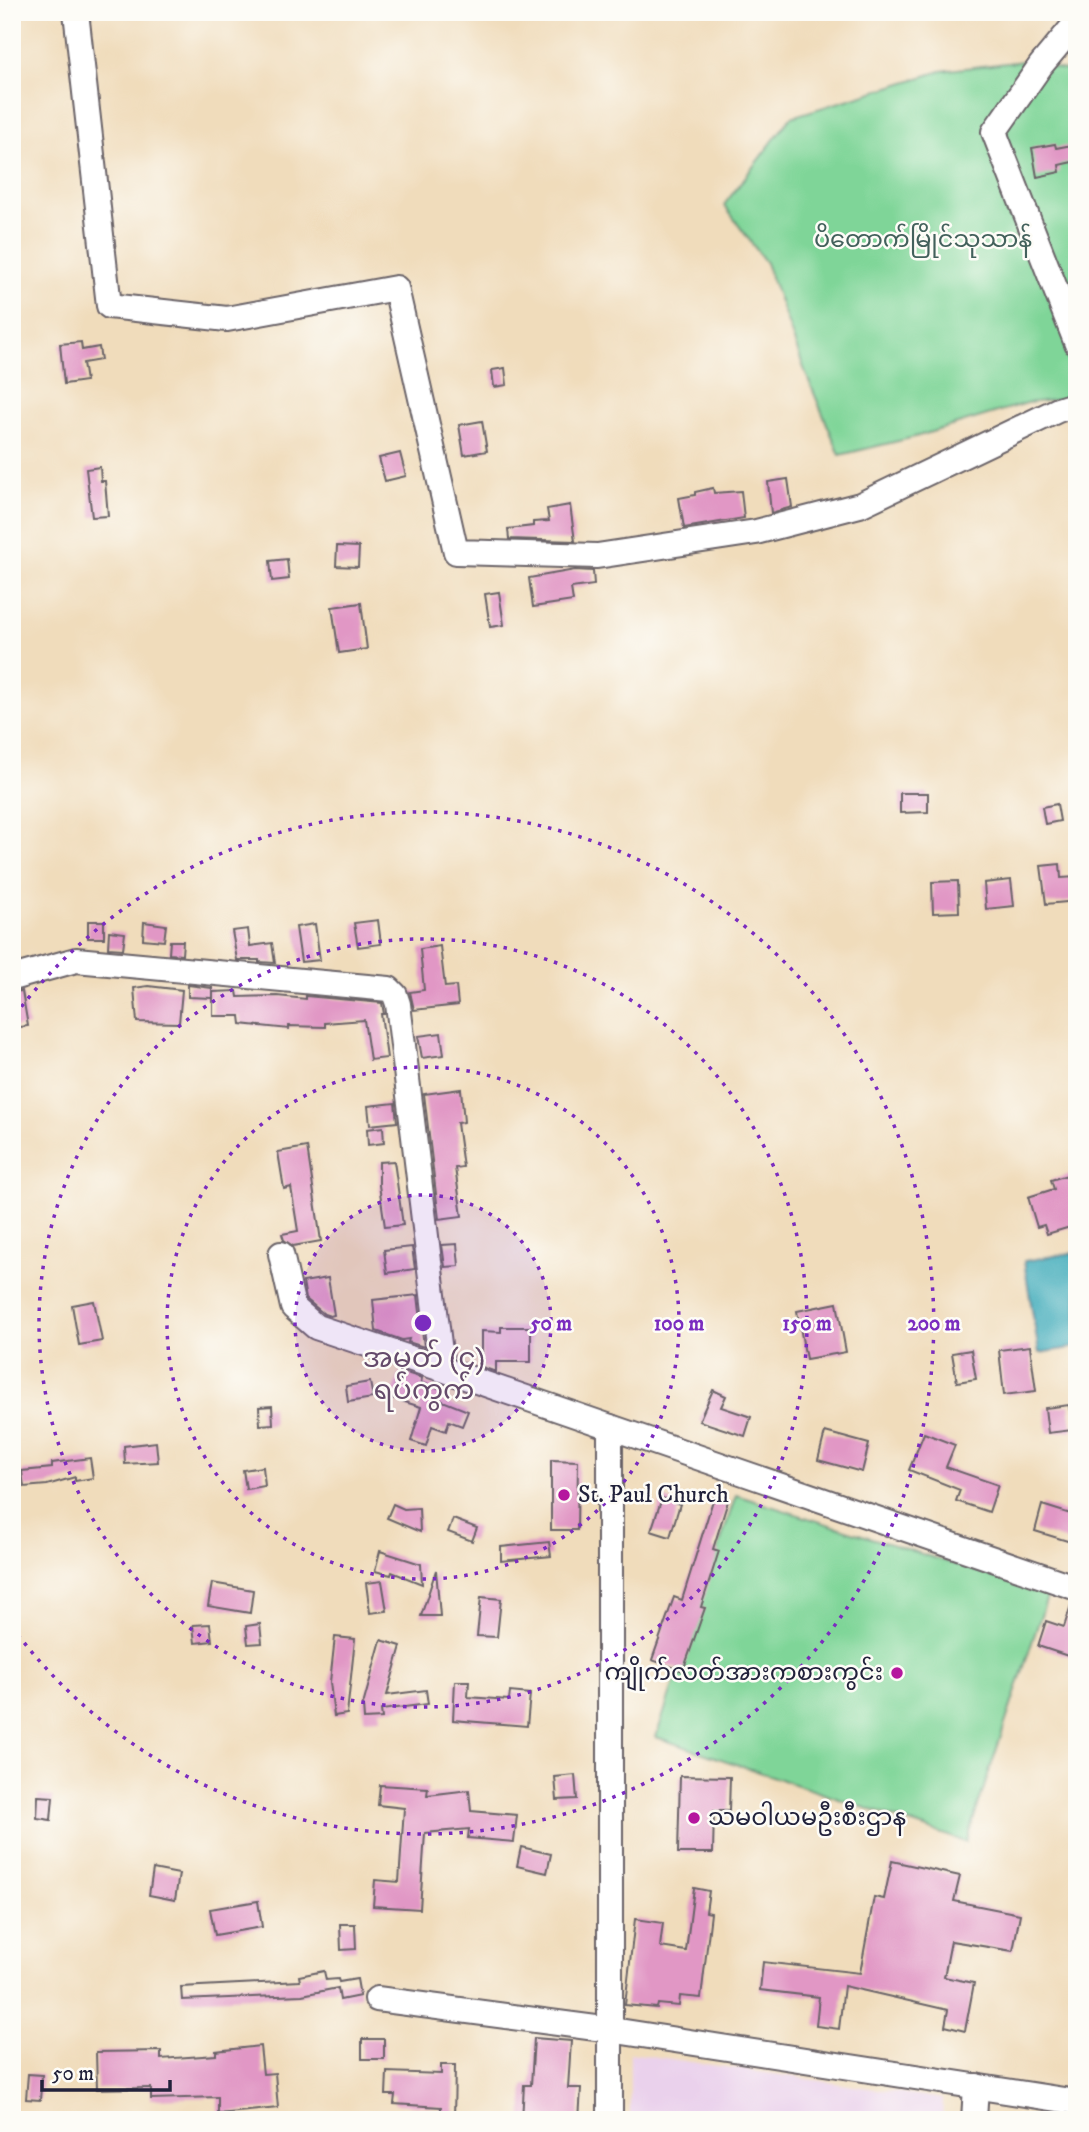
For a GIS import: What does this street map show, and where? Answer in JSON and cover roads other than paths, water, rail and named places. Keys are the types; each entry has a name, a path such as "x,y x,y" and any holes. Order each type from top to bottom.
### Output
{"street":[{"path":"76,12 109,306 227,319 396,288 456,552 597,556 756,532 860,505 1058,410 1077,404"},
{"path":"1077,22 1041,65 994,132 1077,344"},
{"path":"12,978 76,960 389,989 398,1004 442,1369"},
{"path":"281,1254 293,1307 316,1327 1077,1588"},
{"path":"610,1427 610,2120"},
{"path":"377,1999 611,2030 1077,2102"},
{"path":"974,2120 976,2086"}],"water":[{"path":"1077,1252 1077,1347 1039,1353 1024,1261"}],"place":[{"name":"St. Paul Church","path":"564,1495"},
{"name":"ကျိုက်လတ်အားကစားကွင်း","path":"897,1673"},
{"name":"သမဝါယမဦးစီးဌာန","path":"694,1818"}],"district":[{"name":"အမှတ် (၄) ရပ်ကွက်","path":"424,1374"}],"park label":[{"name":"ပိတောက်မြိုင်သုသာန်","path":"923,240"}]}
